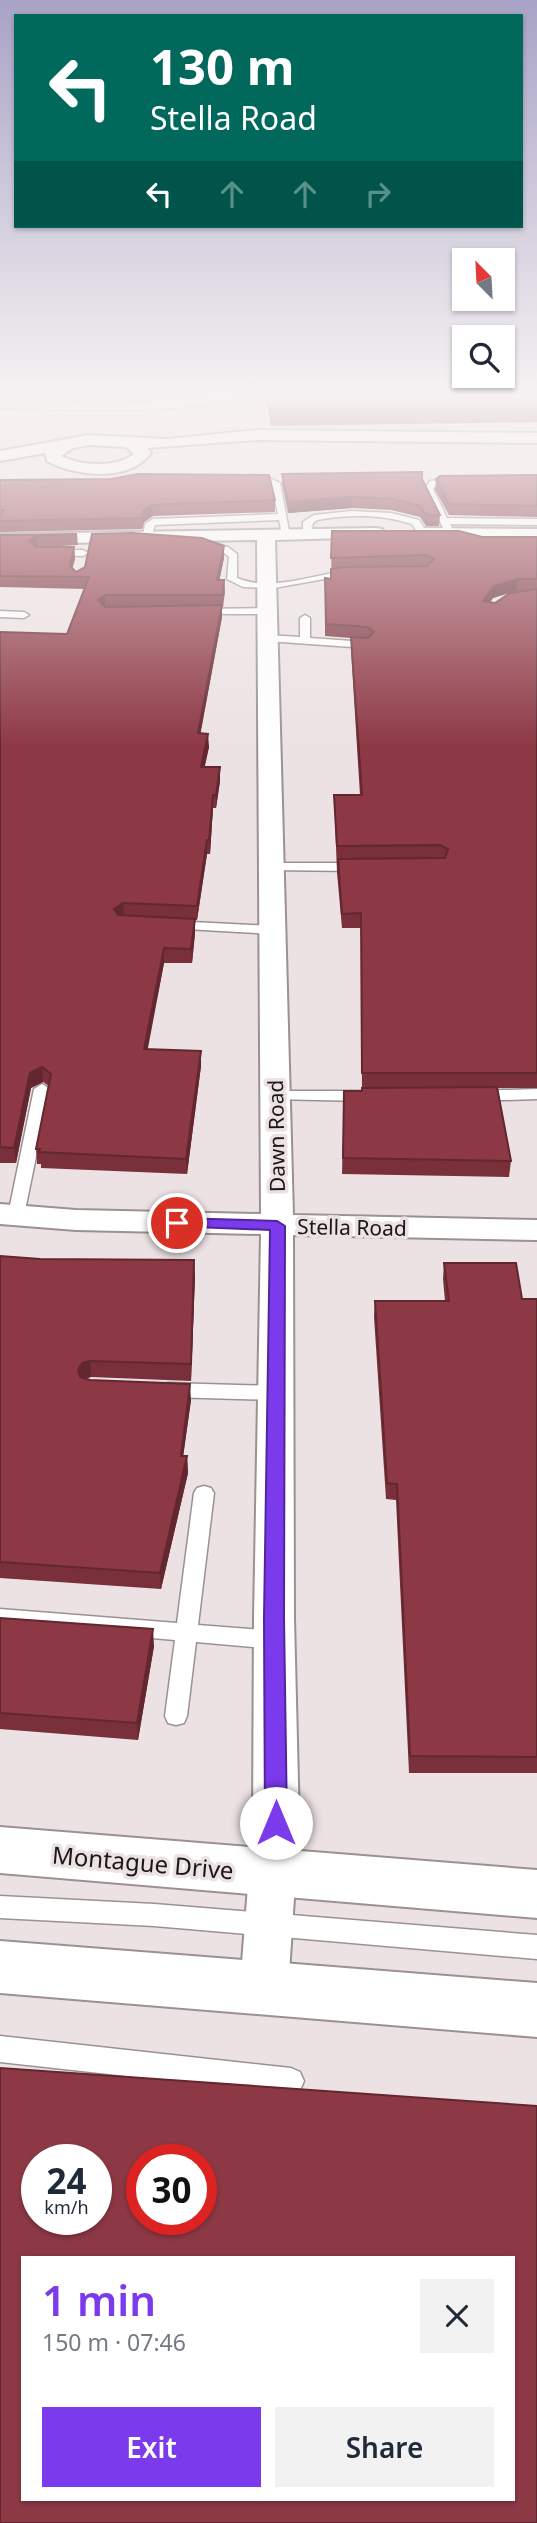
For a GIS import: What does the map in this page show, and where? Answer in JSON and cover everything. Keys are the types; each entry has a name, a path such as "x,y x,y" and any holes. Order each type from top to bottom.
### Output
{"main road":[{"name":"Montague Drive","path":"0,1850 537,1894"},
{"path":"0,1967 537,2010"}],"street":[{"path":"0,538 85,545 127,537 279,529 307,534 422,533 446,528 537,534"},
{"name":"Dawn Road","path":"264,1988 276,1823 277,1393 277,1226 267,611 279,529"},
{"name":"Stella Road","path":"8,1215 76,1220 277,1226 537,1230"}],"lane":[{"path":"278,512 279,529"},
{"path":"440,512 446,528 467,541 487,545 537,544"},
{"path":"446,528 537,522"},
{"path":"127,537 144,542 200,544 225,549 234,556 232,579 305,641 366,645"},
{"path":"37,553 85,545 80,565"},
{"path":"187,612 267,611 305,586 330,575 362,572"},
{"path":"0,614 24,615"},
{"path":"305,618 305,641"},
{"path":"271,867 370,866"},
{"path":"152,925 272,930"},
{"path":"8,1215 42,1089"},
{"path":"466,1096 537,1094"},
{"path":"275,1096 383,1096"},
{"path":"144,1389 277,1393"},
{"path":"176,1716 204,1493"},
{"path":"0,1617 276,1640"},
{"path":"0,1907 154,1915 537,1947"},
{"path":"0,2049 291,2081"}],"building":[{"path":"3,512 143,512 142,518 0,521"},
{"path":"424,512 438,512 440,515 426,515"},
{"path":"332,531 459,531 482,537 537,537 537,579 518,579 494,586 483,601 495,603 510,593 537,589 537,1073 362,1073 361,913 342,914 338,859 445,858 448,849 440,845 337,846 334,795 362,795 351,637 368,638 374,632 367,627 326,624 325,578 331,579 331,569 427,566 434,559 427,555 331,558"},
{"path":"132,533 202,538 224,546 217,580 224,580 223,595 105,595 98,600 105,607 222,605 198,733 208,734 201,767 220,767 216,795 213,795 209,840 197,906 123,903 114,909 118,915 195,919 191,949 164,948 144,1049 201,1051 186,1159 39,1152 40,1149 36,1149 51,1074 42,1067 30,1073 14,1148 0,1147 0,632 67,634 89,577 0,576 0,535 77,534 36,536 29,541 36,547 74,547 70,566 76,572 85,567 92,534"},
{"path":"497,1087 511,1161 343,1158 344,1091 362,1091 362,1088"},
{"path":"0,1256 40,1259 194,1260 191,1364 90,1361 82,1363 78,1370 80,1377 90,1380 190,1384 181,1456 187,1456 160,1573 0,1562"},
{"path":"444,1263 516,1263 522,1299 537,1299 537,1757 410,1756 397,1484 387,1483 375,1301 449,1301"},
{"path":"0,1618 153,1629 137,1723 0,1713"},
{"path":"0,2068 537,2106 537,2523 0,2523"}],"route":[{"path":"177,1223 277,1226 274,1618 276,1823"}]}
